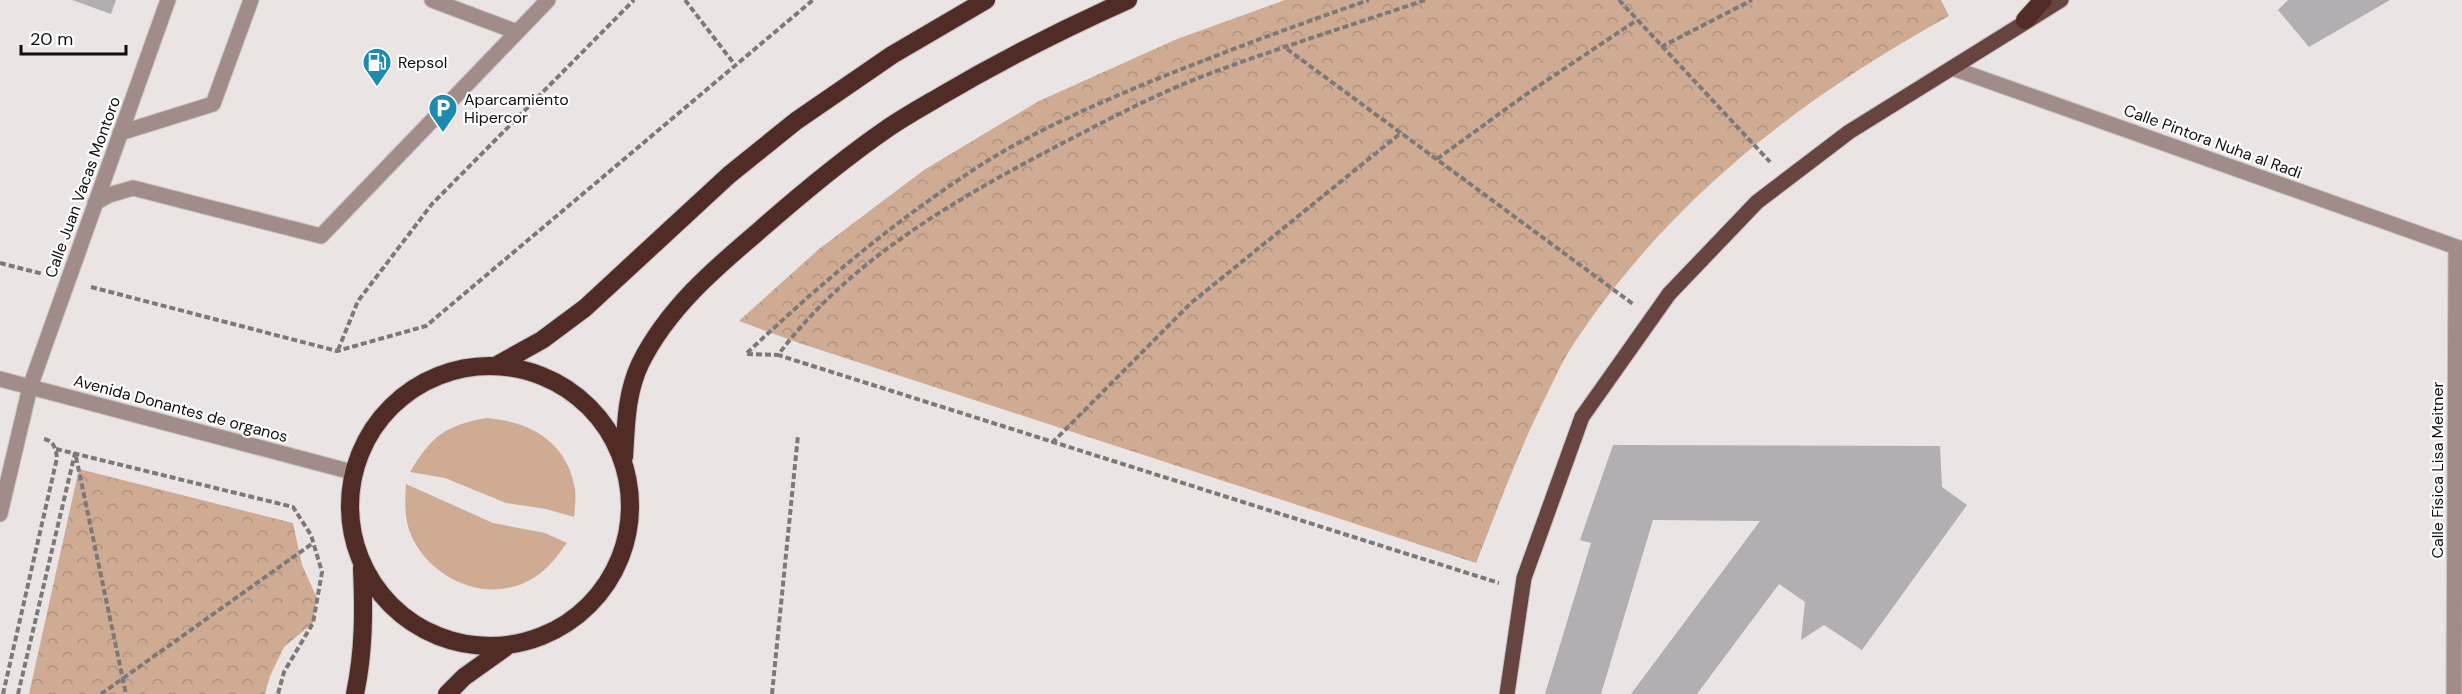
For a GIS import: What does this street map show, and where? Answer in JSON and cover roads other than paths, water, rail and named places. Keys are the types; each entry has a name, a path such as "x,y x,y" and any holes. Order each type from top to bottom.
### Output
{"highway":[{"path":"498,365 542,340 585,308 729,175 796,121 892,55 986,0"},
{"path":"362,566 386,602 421,629 462,644 506,646 547,635 583,613 610,581 627,542 632,500 624,459 627,402 640,364 664,325 693,289 818,180 890,127 981,72 1072,24 1128,0"},
{"path":"2025,20 2043,0"},
{"path":"355,694 363,650 364,616 362,566 349,519 352,472 372,427 405,392 449,370 498,365 530,370 561,384 587,404 609,429 624,459"},
{"path":"447,694 464,677 506,646"}],"main road":[{"path":"1507,694 1524,578 1582,417 1669,294 1757,202 1849,132 2025,20 2061,0"}],"street":[{"name":"Calle Juan Vacas Montoro","path":"0,514 30,387 168,0"},
{"path":"120,134 213,104 251,0"},
{"path":"432,0 517,32"},
{"path":"95,203 109,195 133,188 321,236 548,0"},
{"name":"Calle Pintora Nuha al Radi","path":"1952,68 2459,248"},
{"name":"Calle Física Lisa Meitner","path":"2454,694 2459,248"},
{"name":"Avenida Donantes de organos","path":"0,379 352,472"}],"place":[{"name":"Repsol","path":"377,88"},
{"name":"Aparcamiento Hipercor","path":"443,134"}]}
